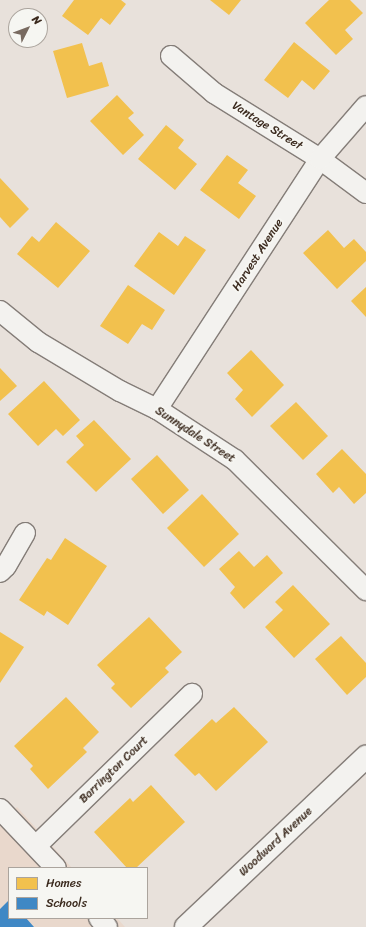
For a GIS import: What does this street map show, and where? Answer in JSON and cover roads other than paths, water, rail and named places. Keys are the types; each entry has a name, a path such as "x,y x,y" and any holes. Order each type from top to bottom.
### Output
{"main road":[{"name":"Woodward Avenue","path":"186,927 366,757"}],"street":[{"name":"Vantage Street","path":"171,56 214,93 320,159 366,193"},
{"name":"Harvest Avenue","path":"157,409 320,159 366,106"},
{"name":"Sunnydale Street","path":"0,311 38,342 120,391 157,409 235,460 251,474 366,590"},
{"path":"0,572 6,566 25,533"},
{"name":"Barrington Court","path":"36,846 192,694"},
{"path":"0,809 55,867"},
{"path":"100,919 107,927"}]}
